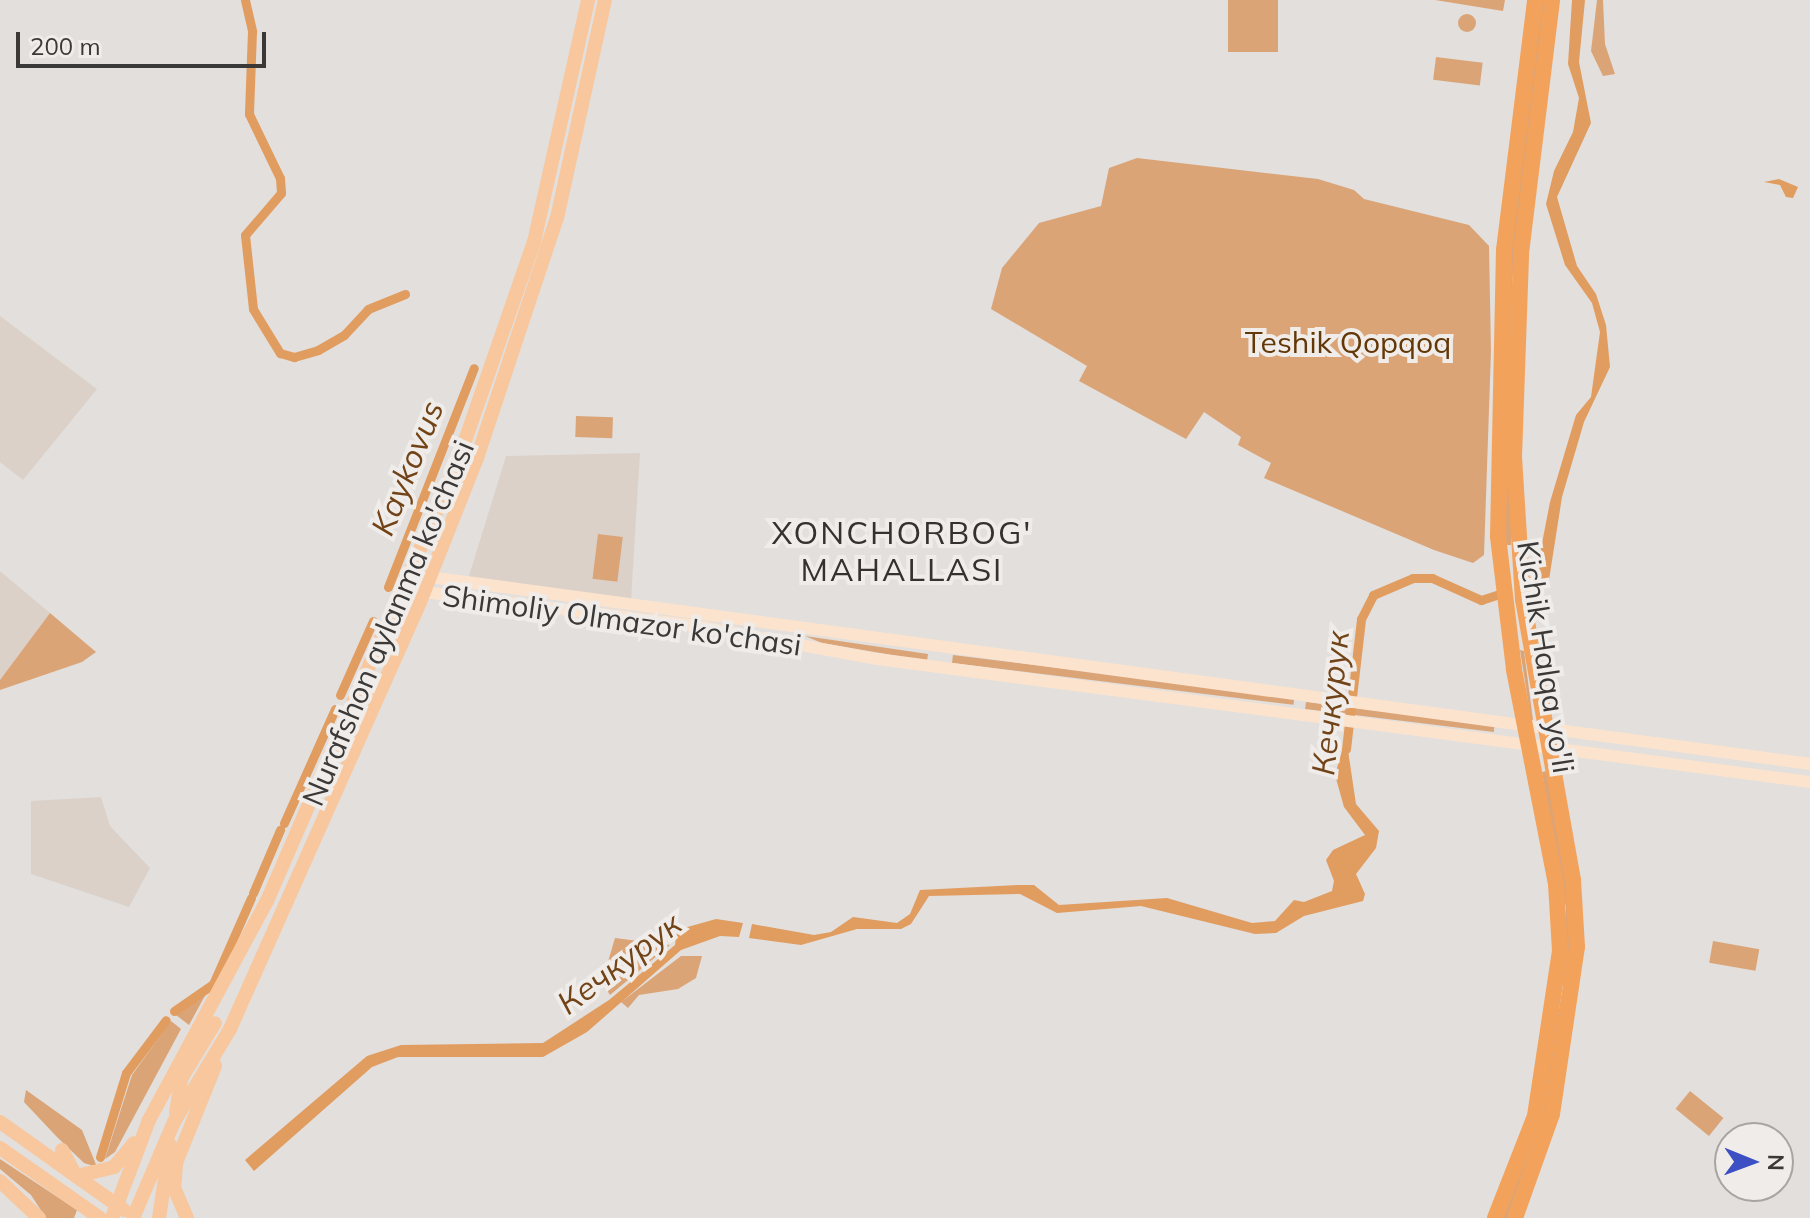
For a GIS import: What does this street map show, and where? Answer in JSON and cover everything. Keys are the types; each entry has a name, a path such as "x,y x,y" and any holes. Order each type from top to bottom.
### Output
{"highway":[{"name":"Kichik Halqa yo'li","path":"1495,1218 1535,1116 1559,963 1556,884 1501,575 1501,300 1535,0"},
{"name":"Kichik Halqa yo'li","path":"1515,1218 1550,1122 1577,947 1573,880 1523,600 1514,457 1518,296 1552,0"}],"main road":[{"name":"Nurafshon aylanma ko'chasi","path":"114,1212 149,1120 267,901 411,578 532,276 588,0"},
{"name":"Nurafshon aylanma ko'chasi","path":"136,1217 174,1122 230,1029 431,575 532,276 605,0"},
{"name":"Shimoliy Olmazor ko'chasi","path":"411,578 431,575 524,598"},
{"name":"Shimoliy Olmazor ko'chasi","path":"411,578 424,592 524,598 1810,764"},
{"name":"Shimoliy Olmazor ko'chasi","path":"698,621 877,659 1810,782"},
{"path":"159,1218 182,1077 219,1016 267,901"},
{"path":"187,1218 174,1188 176,1163 230,1029"},
{"path":"84,1175 120,1162 149,1120"},
{"path":"0,1122 84,1175"},
{"path":"0,1148 91,1215"},
{"path":"62,1150 114,1212 136,1217"},
{"path":"84,1175 91,1215"},
{"path":"0,1181 39,1218"}],"shaded area":[{"path":"1572,0 1585,0 1579,62 1591,123 1557,197 1577,266 1596,294 1606,325 1610,367 1584,422 1562,497 1549,580 1542,590 1538,564 1550,502 1576,415 1591,397 1600,332 1592,303 1565,265 1546,204 1554,171 1573,132 1579,98 1568,64"},
{"path":"1779,179 1798,187 1793,198 1786,197 1780,185 1764,182"},
{"path":"0,316 97,389 23,480 0,462"},
{"path":"640,453 631,601 468,579 506,456"},
{"path":"0,571 50,613 0,680"},
{"path":"1346,737 1356,804 1379,831 1376,848 1356,874 1365,894 1363,901 1304,916 1276,933 1255,934 1141,906 1057,913 1020,894 929,896 911,924 901,929 857,929 801,945 749,938 752,924 814,935 831,932 853,917 897,923 910,914 920,890 1018,885 1034,885 1059,905 1167,898 1252,923 1275,921 1294,900 1304,902 1332,891 1334,881 1326,860 1333,850 1365,835 1344,807 1335,775"},
{"path":"101,797 110,826 150,868 129,907 31,874 31,801"},
{"path":"716,919 743,923 739,937 720,936 681,950 587,1032 543,1057 398,1057 372,1067 254,1171 245,1160 367,1056 401,1045 543,1043 609,1000 675,945 677,930"}],"green space":[{"path":"1228,0 1278,0 1278,52 1228,52"},
{"path":"1435,0 1505,0 1503,11"},
{"path":"1540,0 1546,0 1512,281 1511,545 1506,545 1506,277"},
{"path":"1597,0 1603,0 1605,44 1615,74 1603,76 1591,51"},
{"path":"1463,14 1471,14 1476,23 1474,30 1463,32 1458,27 1458,19"},
{"path":"1436,57 1483,63 1480,86 1433,80"},
{"name":"Teshik Qopqoq","path":"1137,158 1318,179 1354,190 1364,199 1469,225 1489,246 1491,351 1484,555 1473,563 1434,550 1264,478 1271,463 1238,445 1241,437 1204,412 1186,439 1079,381 1087,366 991,309 1002,268 1039,223 1101,206 1109,168"},
{"path":"576,416 613,417 612,438 575,437"},
{"path":"598,534 623,537 617,582 593,579"},
{"path":"50,613 96,652 82,662 0,690 0,680"},
{"path":"805,636 928,654 927,661 822,643"},
{"path":"1520,650 1524,651 1533,720 1531,720"},
{"path":"953,655 1294,697 1293,705 952,663"},
{"path":"1306,702 1495,725 1494,732 1305,709"},
{"path":"1547,771 1572,908 1568,987 1546,1118 1509,1218 1503,1218 1538,1129 1563,987 1566,908 1542,772"},
{"path":"615,938 670,945 610,995 602,982"},
{"path":"1713,941 1759,949 1755,971 1709,963"},
{"path":"681,956 702,956 696,978 678,989 639,995 628,1008 621,1002"},
{"path":"207,992 189,1025 176,1015 179,1011"},
{"path":"171,1021 181,1029 115,1152 105,1159 132,1075"},
{"path":"26,1090 82,1130 97,1167 84,1163 24,1102"},
{"path":"1690,1091 1723,1118 1720,1122 1714,1122 1714,1130 1709,1136 1676,1109"},
{"path":"0,1159 77,1210 74,1218 46,1218 31,1195 0,1169"}],"waterway":[{"name":"Kaykovus","path":"245,0 252,31 249,114 280,178 281,193 245,235 253,309 280,353 294,357 318,350 344,335 368,309 405,294"},
{"name":"Kaykovus","path":"388,587 474,368"},
{"name":"Кечкурук","path":"1519,586 1539,578 1541,567"},
{"name":"Кечкурук","path":"1346,749 1361,619 1373,595 1413,578 1432,578 1481,600 1505,592"},
{"name":"Kaykovus","path":"340,695 373,621"},
{"name":"Kaykovus","path":"284,823 335,709"},
{"name":"Kaykovus","path":"253,893 280,830"},
{"name":"Kaykovus","path":"174,1011 213,984 251,898"},
{"name":"Kaykovus","path":"100,1157 126,1073 166,1020"}],"district":[{"name":"XONCHORBOG' MAHALLASI","path":"902,552"}]}
